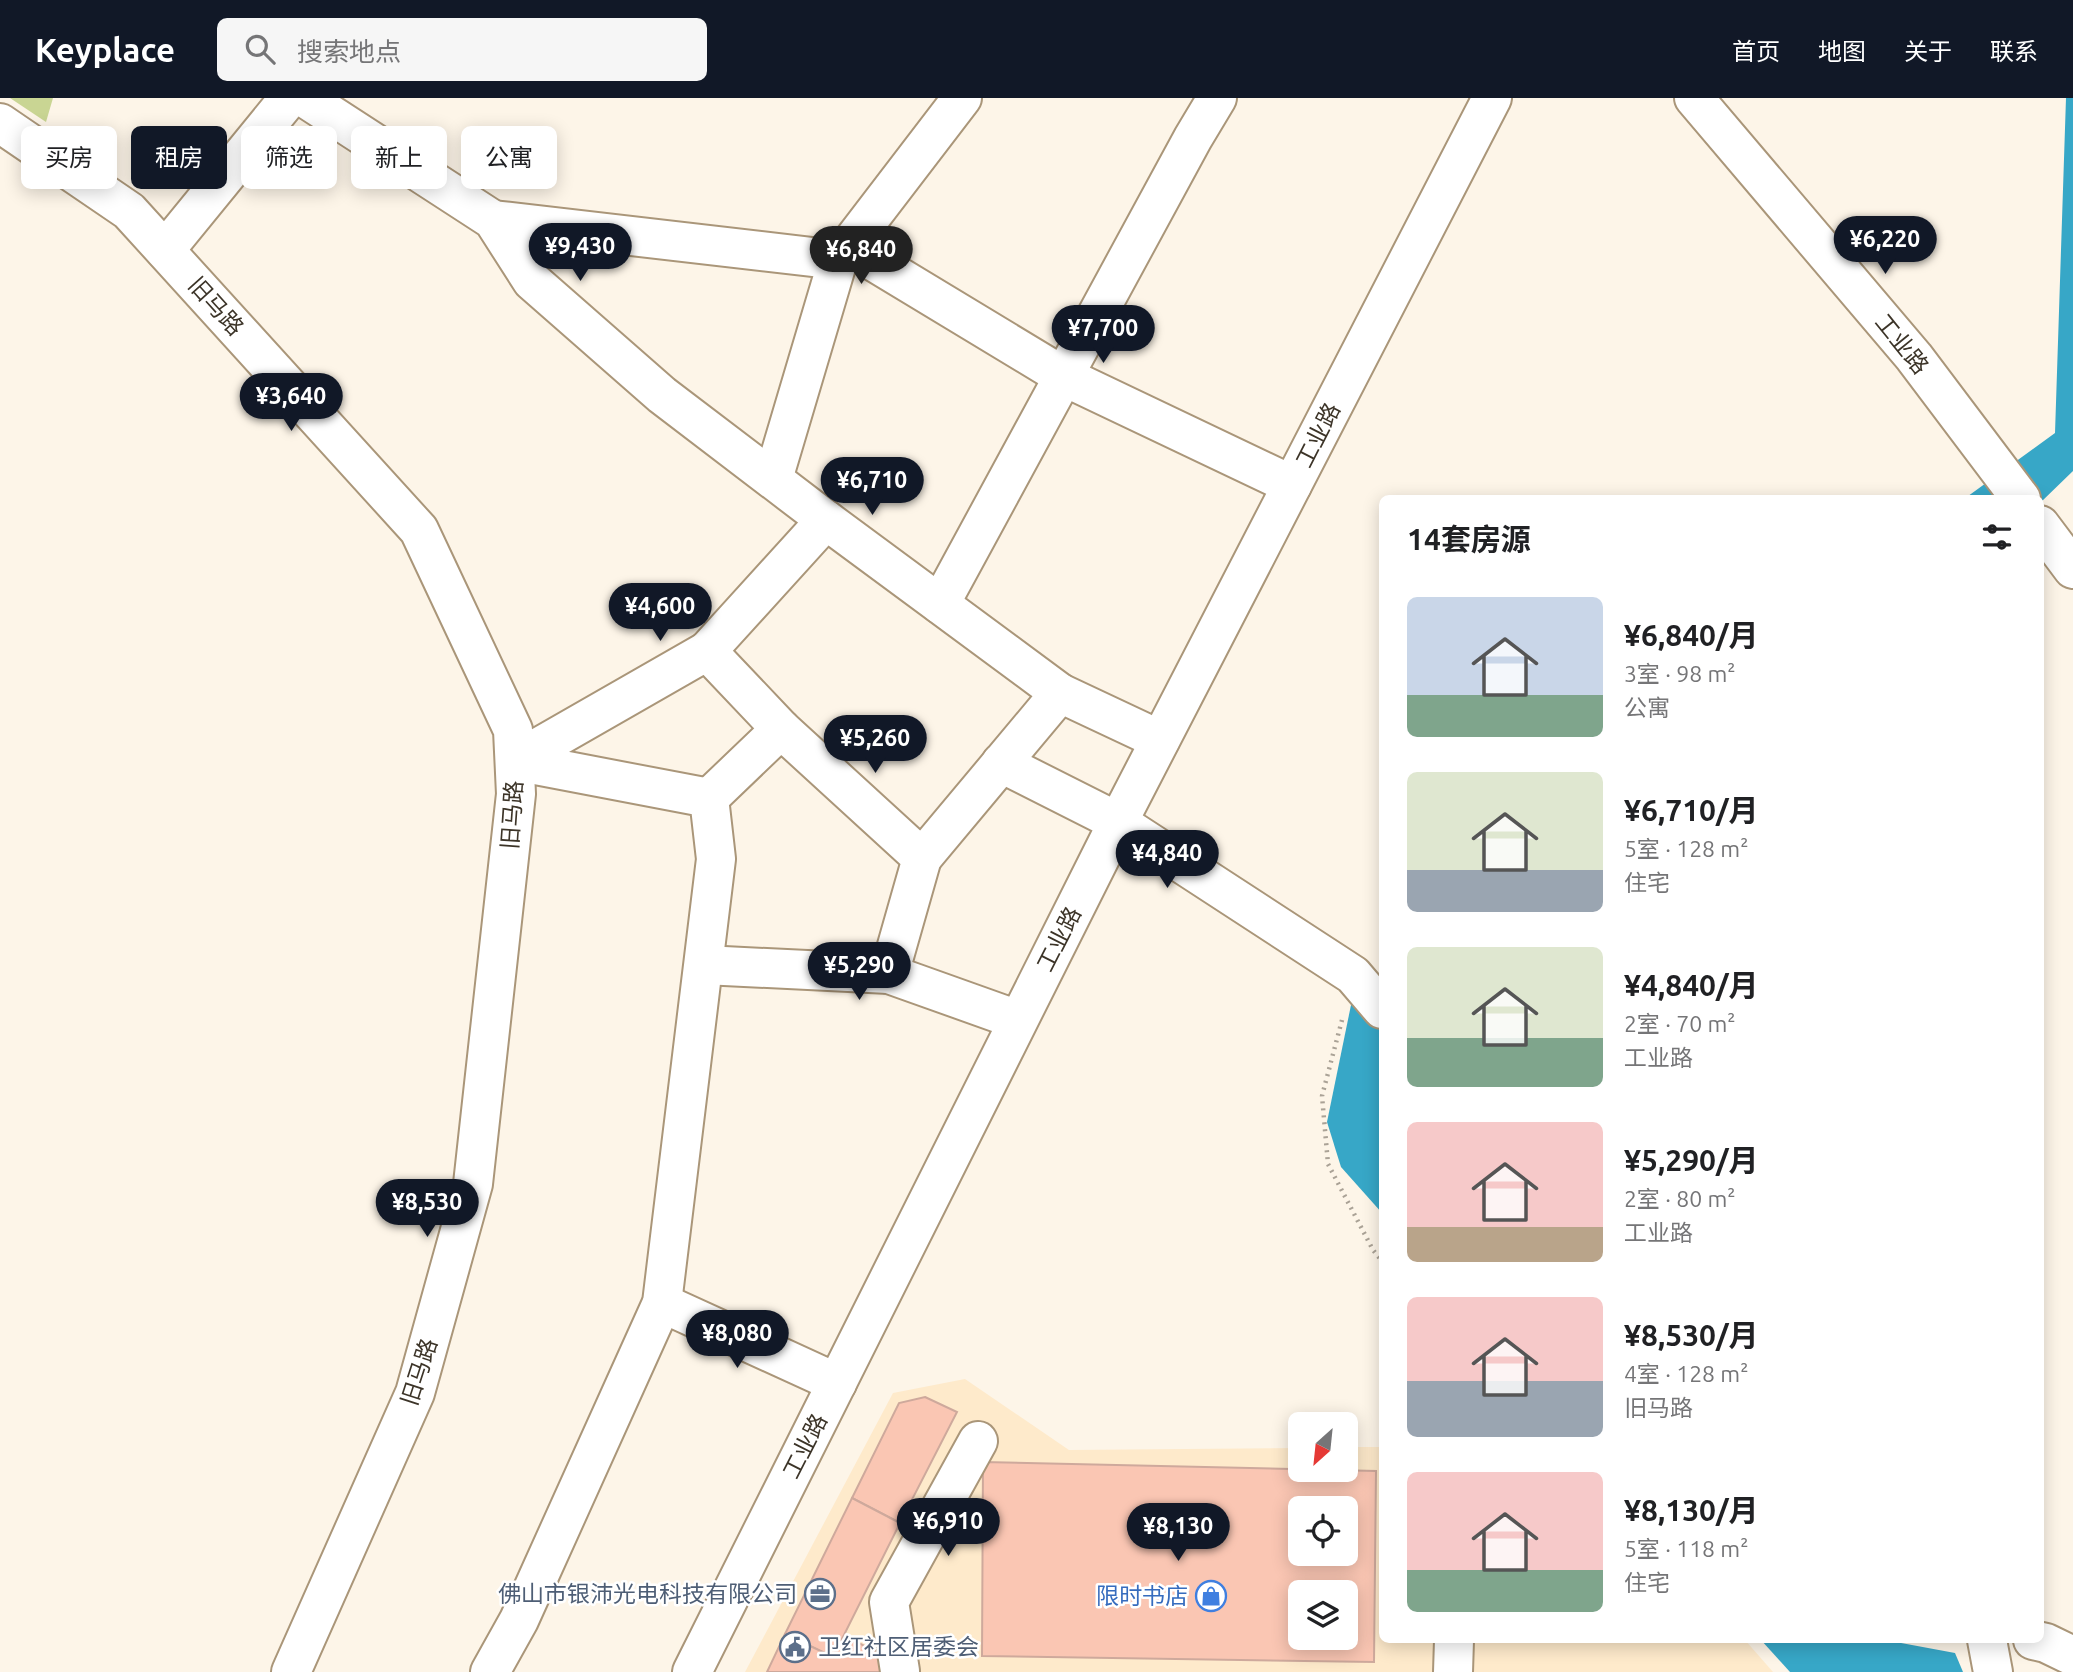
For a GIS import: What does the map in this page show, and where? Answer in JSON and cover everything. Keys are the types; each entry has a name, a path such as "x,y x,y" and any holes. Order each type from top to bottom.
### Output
{"street":[{"path":"773,479 843,253 962,98"},
{"path":"940,604 1217,98"},
{"name":"工业路","path":"692,1672 1118,822 1492,98"},
{"name":"工业路","path":"1694,98 1914,358 2018,495"},
{"path":"165,250 307,100 494,220 532,281 662,394 826,520 1060,693 1160,740"},
{"name":"旧马路","path":"0,123 129,211 419,530 513,730 516,794 473,1184 415,1393 291,1672"},
{"path":"494,220 843,253 1063,376 1292,485"},
{"path":"515,761 707,650 826,520"},
{"path":"2044,530 2073,569"},
{"path":"707,650 781,729 922,858"},
{"path":"889,974 922,858 1060,693"},
{"path":"709,798 781,729"},
{"path":"515,761 709,798"},
{"path":"1001,763 1118,822 1355,977 1379,1005"},
{"path":"490,1672 519,1620 662,1303 716,859 709,798"},
{"path":"704,965 889,974 1018,1020"},
{"path":"662,1303 836,1383"},
{"path":"920,1672 900,1672 889,1602 978,1441"},
{"path":"1453,1672 1454,1643"},
{"path":"1988,1643 1993,1672"},
{"path":"2044,1643 2073,1656"}],"path":[{"path":"1355,977 1322,1096 1328,1164 1379,1257"}],"shaded area":[{"path":"965,1379 1069,1450 1288,1448 1288,1482 1358,1482 1358,1447 1379,1447 1379,1643 1748,1643 1773,1672 745,1672 893,1393"}],"green space":[{"path":"10,98 53,98 46,122"}],"water":[{"path":"2066,98 2073,98 2073,471 2044,499 2044,495 1970,495 2055,433"},
{"path":"1379,977 1379,1210 1341,1167 1327,1122 1351,1005"},
{"path":"1764,1643 1901,1643 1955,1653 1963,1672 1790,1672"}],"building":[{"path":"925,1397 957,1412 900,1523 852,1498 899,1403"},
{"path":"983,1462 1288,1469 1288,1482 1358,1482 1358,1471 1376,1471 1374,1662 982,1656"},
{"path":"852,1498 900,1523 833,1657 785,1634"},
{"name":"卫红社区居委会","path":"785,1634 833,1657 844,1636 890,1658 883,1672 767,1672"}],"place":[{"name":"佛山市银沛光电科技有限公司","path":"820,1594"},
{"name":"限时书店","path":"1211,1596"},
{"name":"卫红社区居委会","path":"795,1647"}]}
